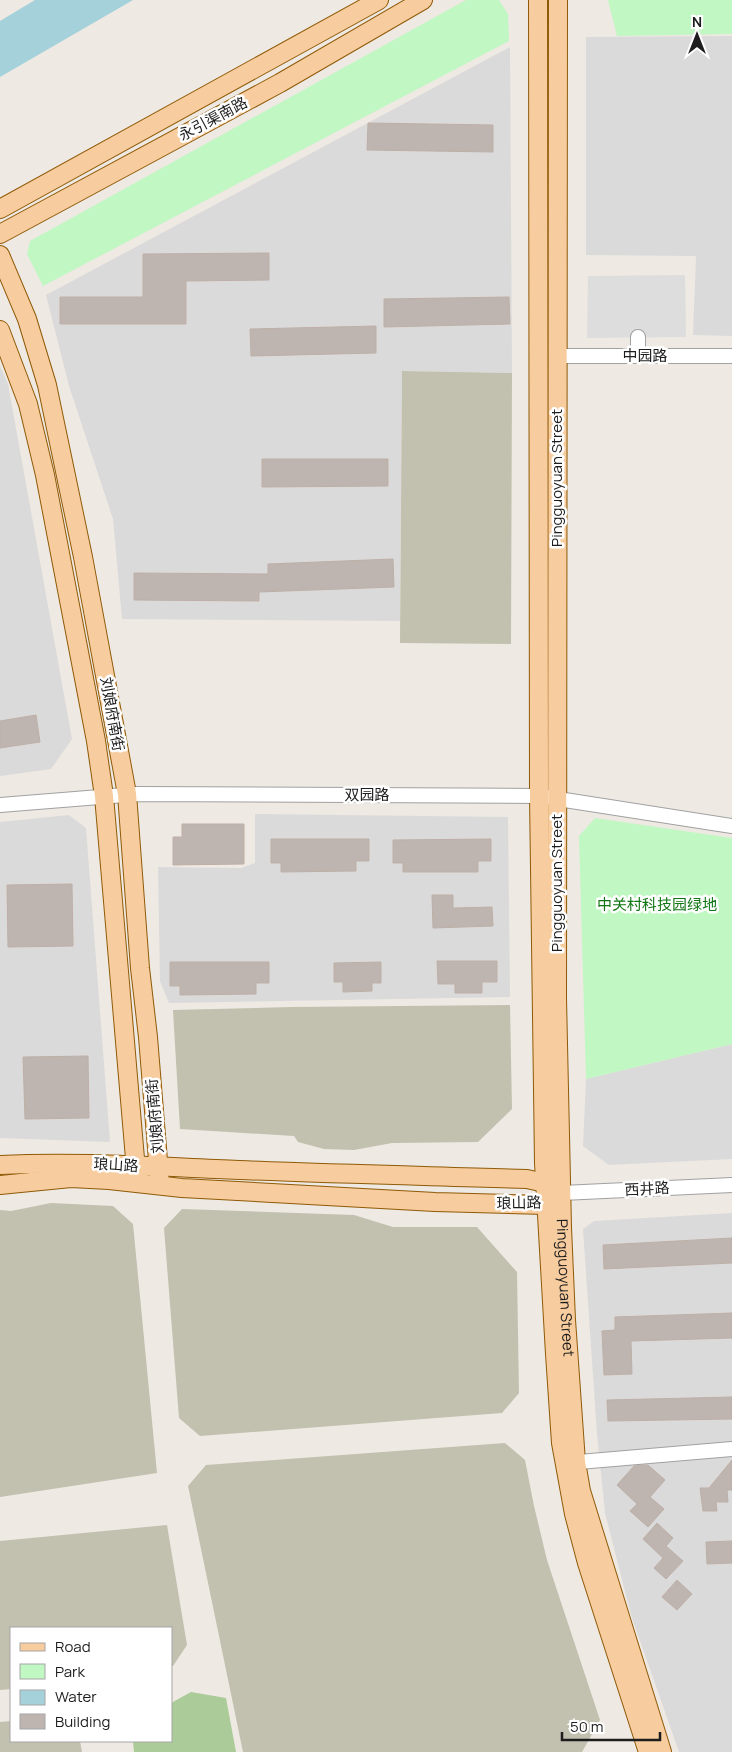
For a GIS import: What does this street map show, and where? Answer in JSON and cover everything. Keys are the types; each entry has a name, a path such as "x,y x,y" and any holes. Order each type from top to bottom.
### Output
{"main road":[{"name":"永引渠南路","path":"0,209 379,0"},
{"name":"永引渠南路","path":"0,234 280,83 423,0"},
{"name":"Pingguoyuan Street","path":"538,0 539,796 545,1184 554,1354 570,1463 587,1511 662,1752"},
{"name":"Pingguoyuan Street","path":"558,0 557,998 570,1463 574,1514 587,1563 648,1752"},
{"name":"刘娘府南街","path":"0,255 27,319 47,385 83,557 127,794 140,968 160,1176"},
{"name":"刘娘府南街","path":"0,330 28,404 45,475 96,741 104,796 137,1174"},
{"name":"琅山路","path":"0,1165 38,1163 160,1176 337,1174 527,1178 545,1184 562,1193 546,1205 435,1202 182,1188 160,1176"},
{"name":"琅山路","path":"0,1185 137,1174"}],"street":[{"path":"638,337 638,356"},
{"name":"中园路","path":"558,356 732,356"},
{"name":"双园路","path":"0,805 127,794 539,796 732,826"},
{"name":"西井路","path":"562,1193 732,1185"},
{"path":"570,1463 732,1448"}],"shaded area":[{"path":"732,36 732,336 693,335 696,256 586,255 586,37"},
{"path":"510,47 512,373 402,371 400,621 122,619 113,519 69,386 46,295"},
{"path":"685,275 686,337 587,338 588,276"},
{"path":"0,366 8,384 72,739 51,769 0,776"},
{"path":"402,371 512,373 511,644 400,643"},
{"path":"255,814 508,817 510,997 169,1003 160,981 158,867 241,868 255,863"},
{"path":"69,815 86,828 110,1142 0,1138 0,822"},
{"path":"510,1005 512,1109 478,1142 392,1143 354,1150 324,1149 298,1142 294,1136 180,1129 173,1010"},
{"path":"732,1044 732,1159 609,1165 583,1146 586,1079"},
{"path":"51,1203 113,1206 133,1224 157,1473 0,1497 0,1210 11,1211"},
{"path":"182,1209 354,1215 393,1227 477,1227 517,1272 519,1393 502,1413 200,1436 179,1418 164,1228"},
{"path":"732,1213 732,1752 679,1752 631,1615 605,1513 597,1434 583,1229 594,1221"},
{"path":"505,1443 525,1460 547,1560 600,1720 582,1752 243,1752 188,1486 206,1465"},
{"path":"167,1525 187,1645 172,1666 172,1627 10,1627 10,1689 0,1690 0,1541"},
{"path":"10,1721 10,1742 80,1742 82,1752 0,1752 0,1722"}],"green space":[{"path":"466,0 499,0 508,14 509,41 43,286 27,254 30,241"},
{"path":"608,0 732,0 732,34 617,36"},
{"name":"中关村科技园绿地","path":"595,818 732,838 732,1044 586,1079 579,836"},
{"path":"191,1692 226,1698 236,1752 134,1752 133,1742 172,1742 172,1702"}],"water":[{"path":"35,0 133,0 0,77 0,21"}],"building":[{"path":"368,123 493,125 493,152 367,150"},
{"path":"269,253 269,280 186,281 186,324 60,324 60,297 143,297 143,254"},
{"path":"509,297 510,324 384,327 384,299"},
{"path":"376,326 376,353 251,356 250,329"},
{"path":"262,459 388,459 388,486 262,487"},
{"path":"393,559 394,587 259,592 259,601 134,600 134,573 268,574 268,564"},
{"path":"36,715 40,742 0,748 0,721"},
{"path":"182,824 244,824 244,864 173,865 173,837 182,837"},
{"path":"271,839 369,839 369,861 356,861 356,871 281,872 281,863 271,863"},
{"path":"491,839 491,861 478,861 478,872 403,872 403,863 393,863 393,840"},
{"path":"72,884 73,946 8,947 7,885"},
{"path":"432,895 453,895 453,908 492,907 493,926 433,928"},
{"path":"437,961 497,961 497,982 482,982 482,993 455,993 455,984 438,984"},
{"path":"170,962 269,962 269,983 256,983 256,994 180,995 180,986 170,986"},
{"path":"381,962 381,983 372,983 372,991 343,992 343,982 334,982 334,963"},
{"path":"88,1056 89,1118 25,1119 23,1057"},
{"path":"732,1238 732,1263 604,1269 603,1245"},
{"path":"732,1313 732,1338 631,1341 632,1374 604,1375 602,1331 615,1330 615,1317"},
{"path":"732,1397 732,1419 608,1421 607,1400"},
{"path":"732,1460 732,1490 727,1490 728,1502 716,1502 717,1511 703,1511 700,1488 709,1488"},
{"path":"648,1465 665,1480 650,1497 664,1509 648,1527 630,1511 637,1504 617,1485 634,1466"},
{"path":"657,1523 673,1538 666,1546 683,1561 666,1579 654,1568 663,1558 643,1539"},
{"path":"732,1541 732,1563 707,1564 706,1542"},
{"path":"677,1580 692,1594 677,1610 662,1597"}]}
